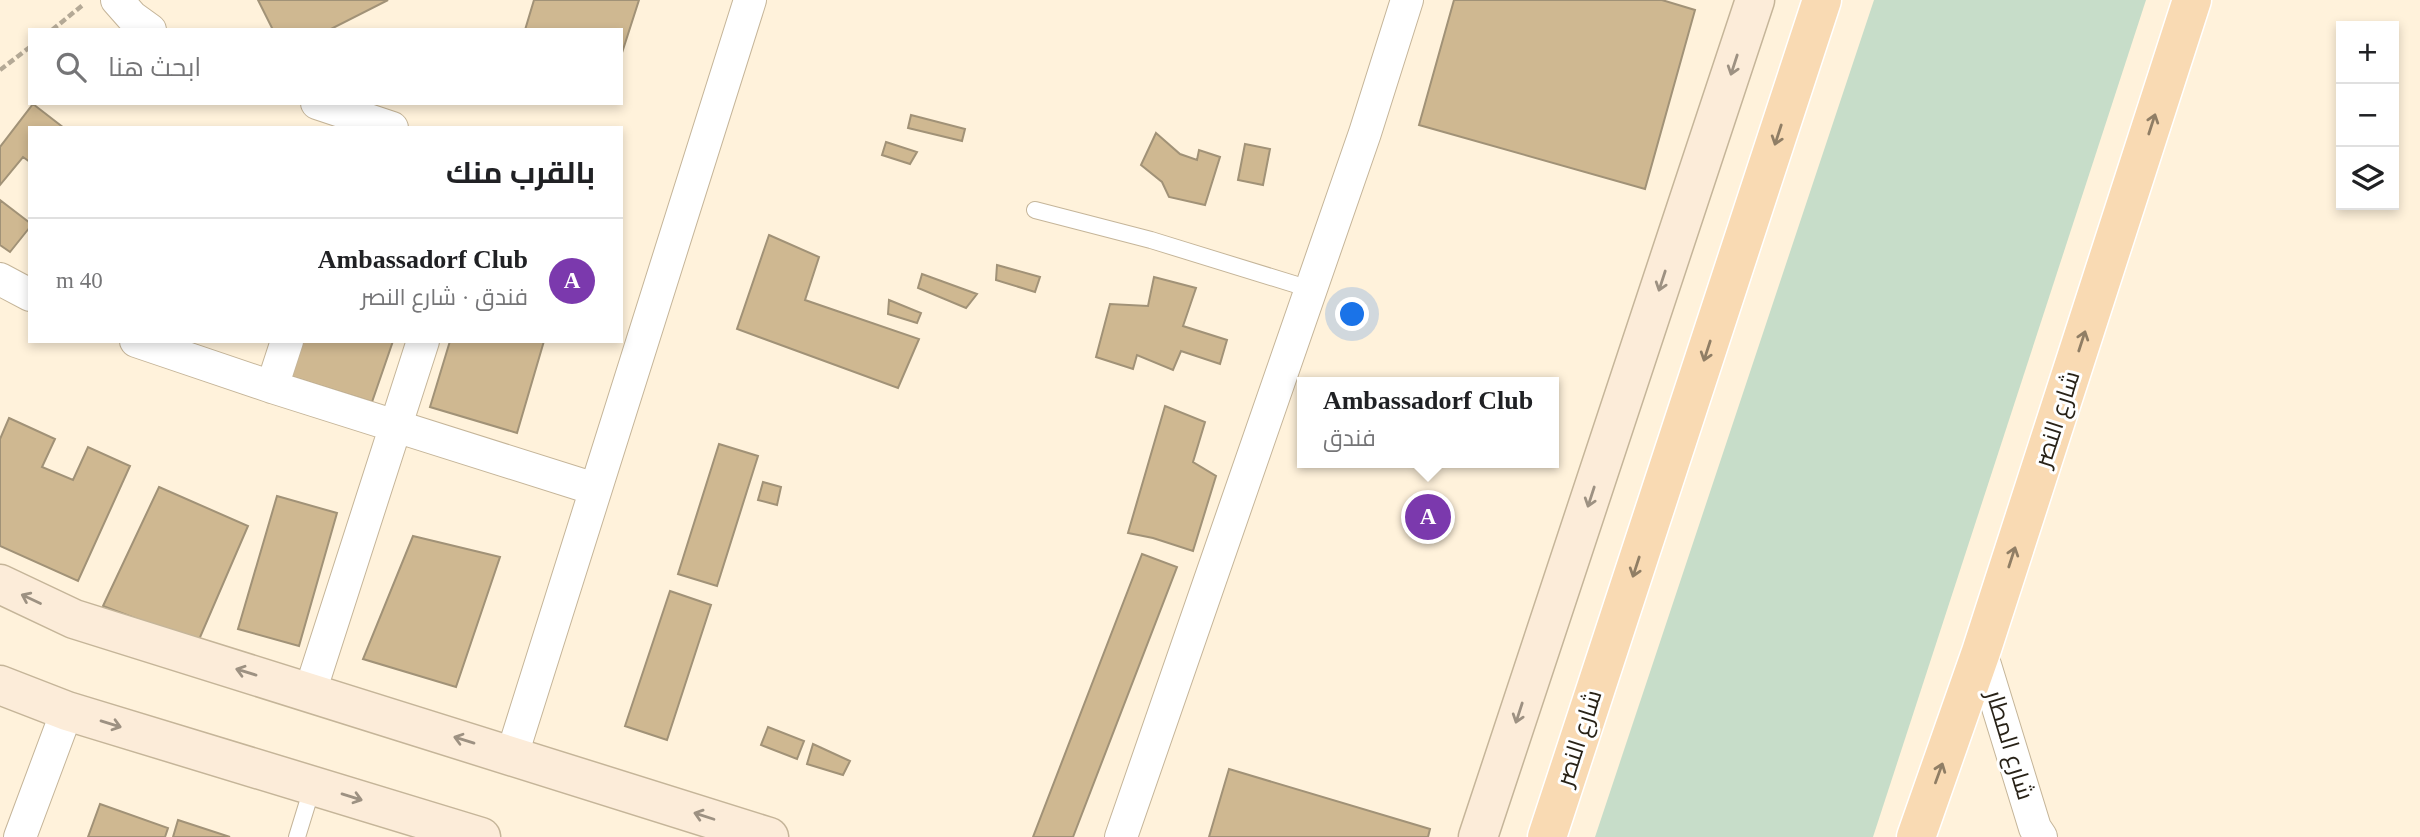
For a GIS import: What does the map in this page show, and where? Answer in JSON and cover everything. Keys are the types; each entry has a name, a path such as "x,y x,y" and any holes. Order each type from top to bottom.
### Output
{"main road":[{"name":"شارع النصر","path":"1547,837 1822,0"},
{"name":"شارع النصر","path":"1916,837 1981,652 2192,0"}],"street":[{"path":"117,0 132,17 147,28"},
{"path":"512,755 750,0"},
{"path":"1121,837 1365,132 1407,0"},
{"path":"1478,837 1755,0"},
{"path":"321,105 356,122 381,126"},
{"path":"0,279 28,294"},
{"path":"142,343 595,489"},
{"path":"272,387 286,343"},
{"path":"310,692 422,343"},
{"path":"0,584 74,619 769,837"},
{"name":"شارع المطار","path":"1981,652 2035,828 2041,837"},
{"path":"0,685 67,711 481,837"},
{"path":"20,837 67,711"}],"lane":[{"path":"1035,210 1151,240 1310,289"},
{"path":"298,837 313,785"}],"path":[{"path":"55,28 90,0"},
{"path":"0,70 28,49"}],"green space":[{"path":"1874,0 2146,0 1873,837 1595,837"}],"building":[{"path":"258,0 388,0 333,28 272,28"},
{"path":"534,0 639,0 623,50 623,28 526,28"},
{"path":"1454,0 1662,0 1695,10 1645,189 1419,125"},
{"path":"32,105 61,126 28,126 28,161 23,157 0,185 0,147"},
{"path":"911,115 965,129 962,141 908,128"},
{"path":"1156,133 1180,154 1197,160 1199,150 1220,157 1205,205 1169,197 1162,182 1141,165"},
{"path":"886,142 917,152 910,164 882,155"},
{"path":"1245,144 1270,149 1263,185 1238,180"},
{"path":"0,200 28,221 28,230 10,252 0,245"},
{"path":"769,235 819,257 805,300 919,339 898,388 737,329"},
{"path":"997,265 1040,277 1035,292 996,280"},
{"path":"922,274 977,294 966,308 918,288"},
{"path":"1154,277 1196,288 1183,326 1227,340 1220,364 1181,351 1173,370 1137,355 1133,369 1096,357 1110,304 1148,306"},
{"path":"889,300 921,313 917,323 888,314"},
{"path":"299,343 392,343 372,402 289,376"},
{"path":"449,343 543,343 517,433 430,407"},
{"path":"1165,406 1205,422 1193,462 1216,476 1193,551 1128,533"},
{"path":"9,418 55,439 42,467 73,480 88,447 130,466 78,581 0,546 0,439"},
{"path":"719,444 758,456 717,586 678,574"},
{"path":"763,482 781,487 777,505 758,500"},
{"path":"159,487 248,526 198,642 103,606"},
{"path":"277,496 337,513 299,646 238,629"},
{"path":"413,536 500,557 456,687 363,659"},
{"path":"1142,554 1177,567 1073,837 1033,837"},
{"path":"670,591 711,605 667,740 625,726"},
{"path":"768,727 804,741 797,759 761,745"},
{"path":"813,744 850,761 843,775 807,764"},
{"path":"1229,769 1430,829 1428,837 1209,837"},
{"path":"100,804 168,828 165,837 88,837"},
{"path":"178,820 230,837 173,837"}],"place":[{"name":"Ambassadorf Club","path":"1428,517"}]}
